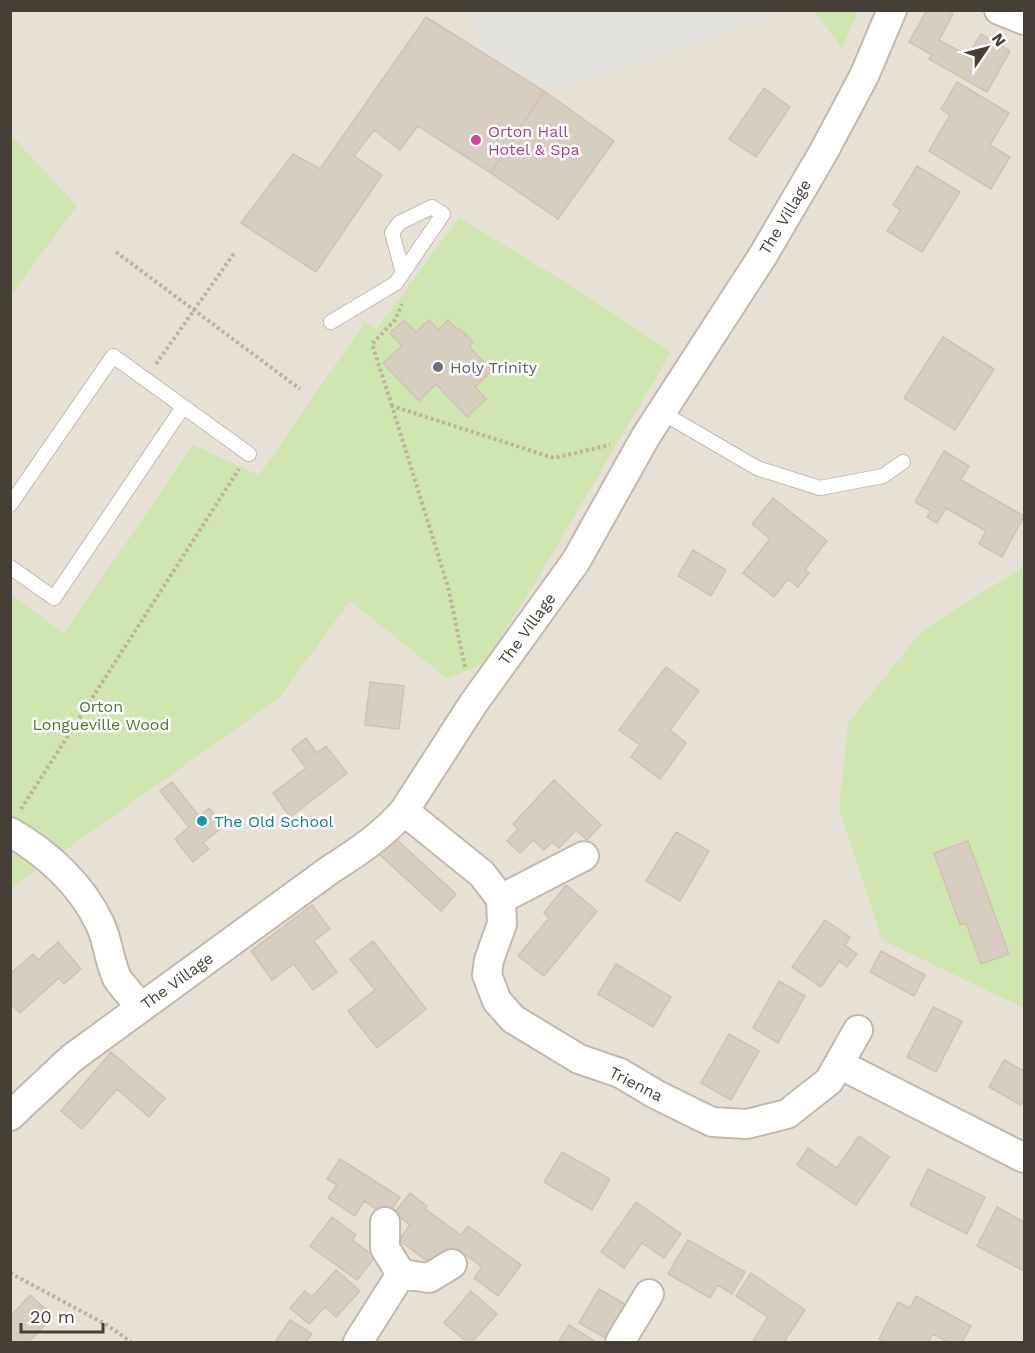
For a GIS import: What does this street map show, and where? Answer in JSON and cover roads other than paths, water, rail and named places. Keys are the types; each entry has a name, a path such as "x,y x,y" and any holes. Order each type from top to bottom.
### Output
{"street":[{"name":"The Village","path":"10,1116 72,1058 141,1006 366,846 390,827 404,811 473,704 576,561 646,436 762,257 823,153 864,76 892,10"},
{"path":"999,10 1024,20"},
{"path":"404,811 482,874 501,899 584,856"},
{"path":"14,824 83,895 101,925 118,979 141,1006"},
{"name":"Trienna","path":"501,899 502,924 489,960 487,975 497,1001 513,1019 579,1059 621,1073 657,1095 712,1122 747,1124 787,1114 829,1081 858,1030"},
{"path":"839,1064 1024,1158"},
{"path":"385,1222 386,1248 401,1274"},
{"path":"401,1274 429,1278 452,1264"},
{"path":"358,1342 401,1274"},
{"path":"620,1342 649,1294"}],"lane":[{"path":"331,322 399,278 443,214 432,207 399,223 392,233 399,278"},
{"path":"10,505 113,356 249,454"},
{"path":"10,567 54,598 183,407"},
{"path":"661,412 757,468 820,488 883,476 903,462"}],"place":[{"name":"Orton Hall Hotel & Spa","path":"476,140"},
{"name":"Holy Trinity","path":"438,367"},
{"name":"The Old School","path":"202,821"}],"park label":[{"name":"Orton Longueville Wood","path":"101,715"}]}
